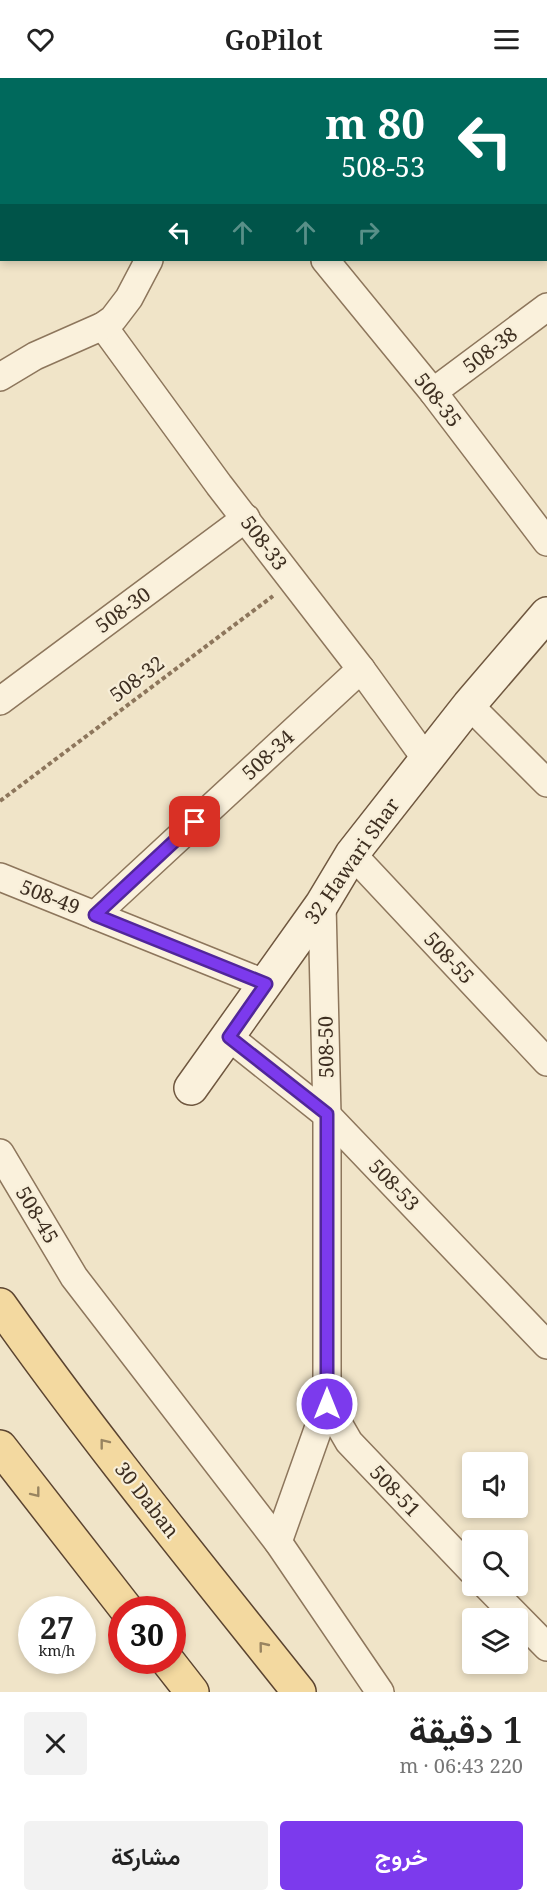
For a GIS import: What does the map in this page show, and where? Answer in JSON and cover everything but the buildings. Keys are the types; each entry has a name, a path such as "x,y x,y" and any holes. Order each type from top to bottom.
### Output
{"main road":[{"name":"30 Daban","path":"0,1305 160,1517 299,1692"},
{"path":"0,1447 116,1596"},
{"path":"178,1674 192,1692"}],"street":[{"path":"0,377 35,356 103,326 122,310 148,261"},
{"name":"508-35","path":"326,261 433,392 547,542"},
{"name":"508-38","path":"433,392 547,307"},
{"name":"508-33","path":"103,326 219,485 361,669 426,759"},
{"name":"508-30","path":"0,700 246,518"},
{"name":"32 Hawari Shar","path":"191,1088 322,904 352,854 469,705 547,614"},
{"name":"508-34","path":"95,915 361,669"},
{"path":"469,705 547,783"},
{"name":"508-55","path":"352,854 547,1062"},
{"name":"508-49","path":"0,877 266,984"},
{"name":"508-50","path":"278,1542 327,1404 327,1114 322,904"},
{"name":"508-53","path":"229,1037 327,1114 547,1346"},
{"name":"508-45","path":"0,1153 74,1277 278,1542 380,1692"},
{"name":"508-51","path":"327,1404 349,1442 462,1561"},
{"path":"497,1596 547,1647"}],"path":[{"name":"508-32","path":"0,801 293,580"}],"route":[{"path":"195,822 95,915 266,984 229,1037 327,1114 327,1404"}]}
